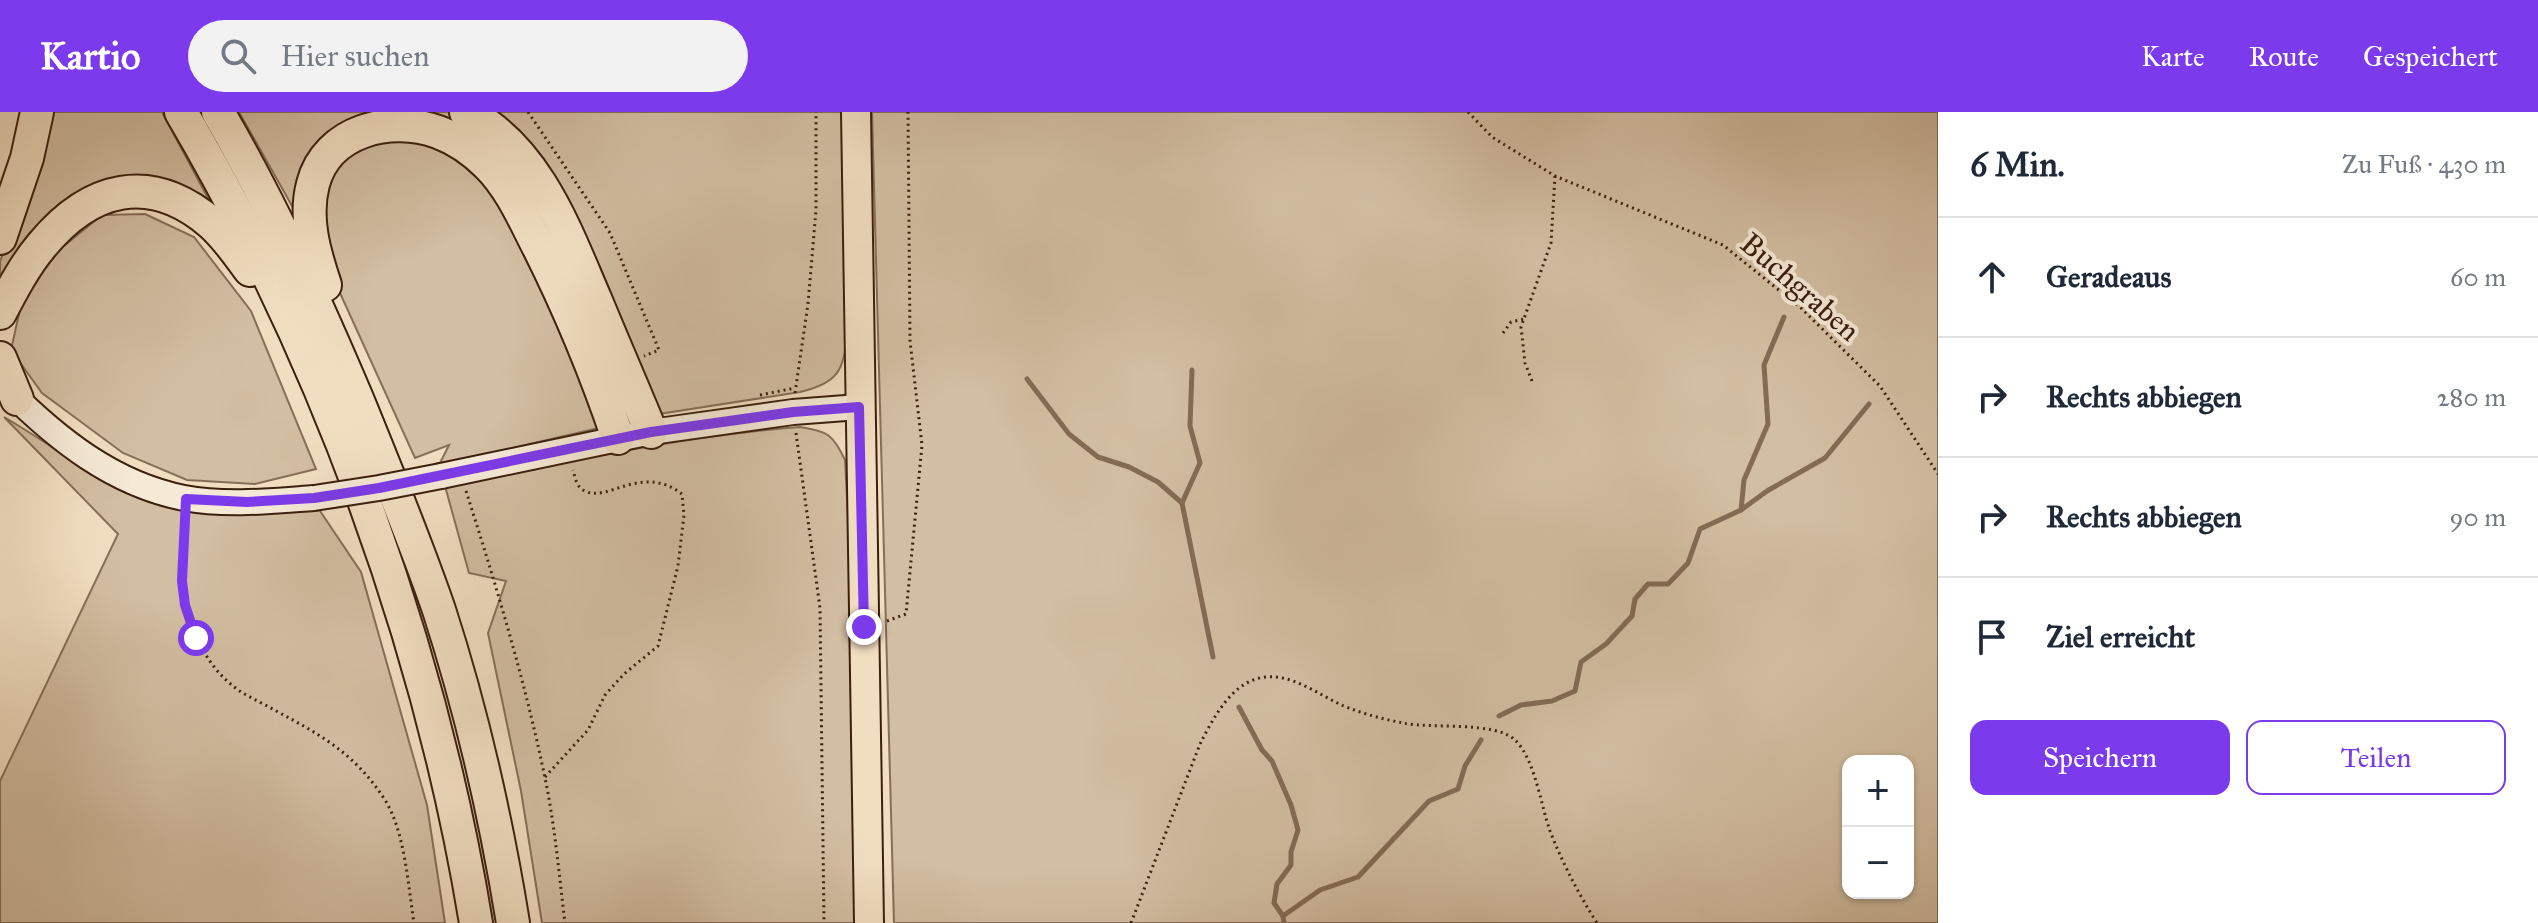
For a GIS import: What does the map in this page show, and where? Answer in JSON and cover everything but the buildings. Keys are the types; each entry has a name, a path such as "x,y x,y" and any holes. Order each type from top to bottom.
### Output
{"highway":[{"path":"0,238 27,158 37,112"},
{"path":"181,112 222,181 292,327 354,475 404,617 452,800 476,923"},
{"path":"218,112 252,170 337,351 439,611 484,780 513,923"},
{"path":"466,112 489,126 515,150 538,180 561,221 651,432"},
{"path":"337,351 327,292 314,254 311,234 311,198 320,166 342,141 358,132 394,125 437,131 470,149 489,166 521,212 585,347 618,438"},
{"path":"0,313 17,280 41,245 64,222 103,196 122,191 143,191 189,207 210,223 228,240 292,327"},
{"path":"0,358 8,391"}],"main road":[{"path":"856,112 869,923"},
{"path":"8,391 67,443 103,468 145,488 186,499 247,502 314,498 379,488 567,451 794,400 859,407"}],"path":[{"path":"528,112 617,248 659,350 633,361"},
{"path":"816,112 816,210 808,304 794,400 820,608 824,923"},
{"path":"864,627 906,614 922,445 910,341 908,112"},
{"name":"Buchgraben","path":"1468,112 1492,137 1555,176 1723,245 1801,308 1880,386 1938,474"},
{"path":"1532,381 1525,363 1521,327 1551,243 1555,176"},
{"path":"1503,333 1511,322 1524,319"},
{"path":"753,396 794,400"},
{"path":"545,777 588,730 605,695 624,674 658,646 678,566 684,515 682,494 665,483 641,481 586,493 578,486 567,451"},
{"path":"451,474 500,596 545,777 565,923"},
{"path":"186,499 182,581 185,605 205,655 241,691 343,750 386,801 404,855 414,923"},
{"path":"1131,923 1200,744 1214,716 1231,695 1247,683 1264,677 1289,679 1344,706 1383,718 1448,728 1487,728 1506,733 1514,739 1531,769 1550,829 1572,882 1597,923"}],"shaded area":[{"path":"44,112 162,112 218,217 130,181 0,293 0,261 21,213"},
{"path":"239,112 842,112 847,333 841,366 831,379 800,392 659,414 439,465 449,445 415,458 335,282"},
{"path":"872,112 1938,112 1938,923 894,923"},
{"path":"145,214 194,237 251,311 316,469 255,484 187,480 123,453 42,393 11,350 22,300 54,254 102,215"},
{"path":"4,417 103,478 165,506 222,514 318,508 361,572 427,805 445,923 0,923 0,781 118,534"},
{"path":"800,427 828,435 845,460 854,632 860,923 542,923 521,791 488,633 506,581 469,573 445,486 666,444"}],"waterway":[{"path":"1741,510 1744,480 1768,424 1764,365 1784,317"},
{"path":"1192,370 1190,426 1200,463 1182,503 1213,657"},
{"path":"1027,379 1069,434 1098,457 1129,467 1158,482 1182,503"},
{"path":"1499,716 1521,705 1552,701 1575,691 1581,662 1606,644 1632,616 1635,599 1648,584 1668,584 1688,563 1700,529 1741,510 1767,491 1825,458 1869,404"},
{"path":"1239,707 1262,750 1272,761 1298,830 1291,852 1291,865 1277,884 1274,903 1284,923"},
{"path":"1283,916 1320,890 1358,877 1429,801 1458,789 1465,766 1481,740"}],"route":[{"path":"196,638 185,605 182,581 186,499 247,502 314,498 379,488 651,432 793,412 859,407 864,627"}]}
